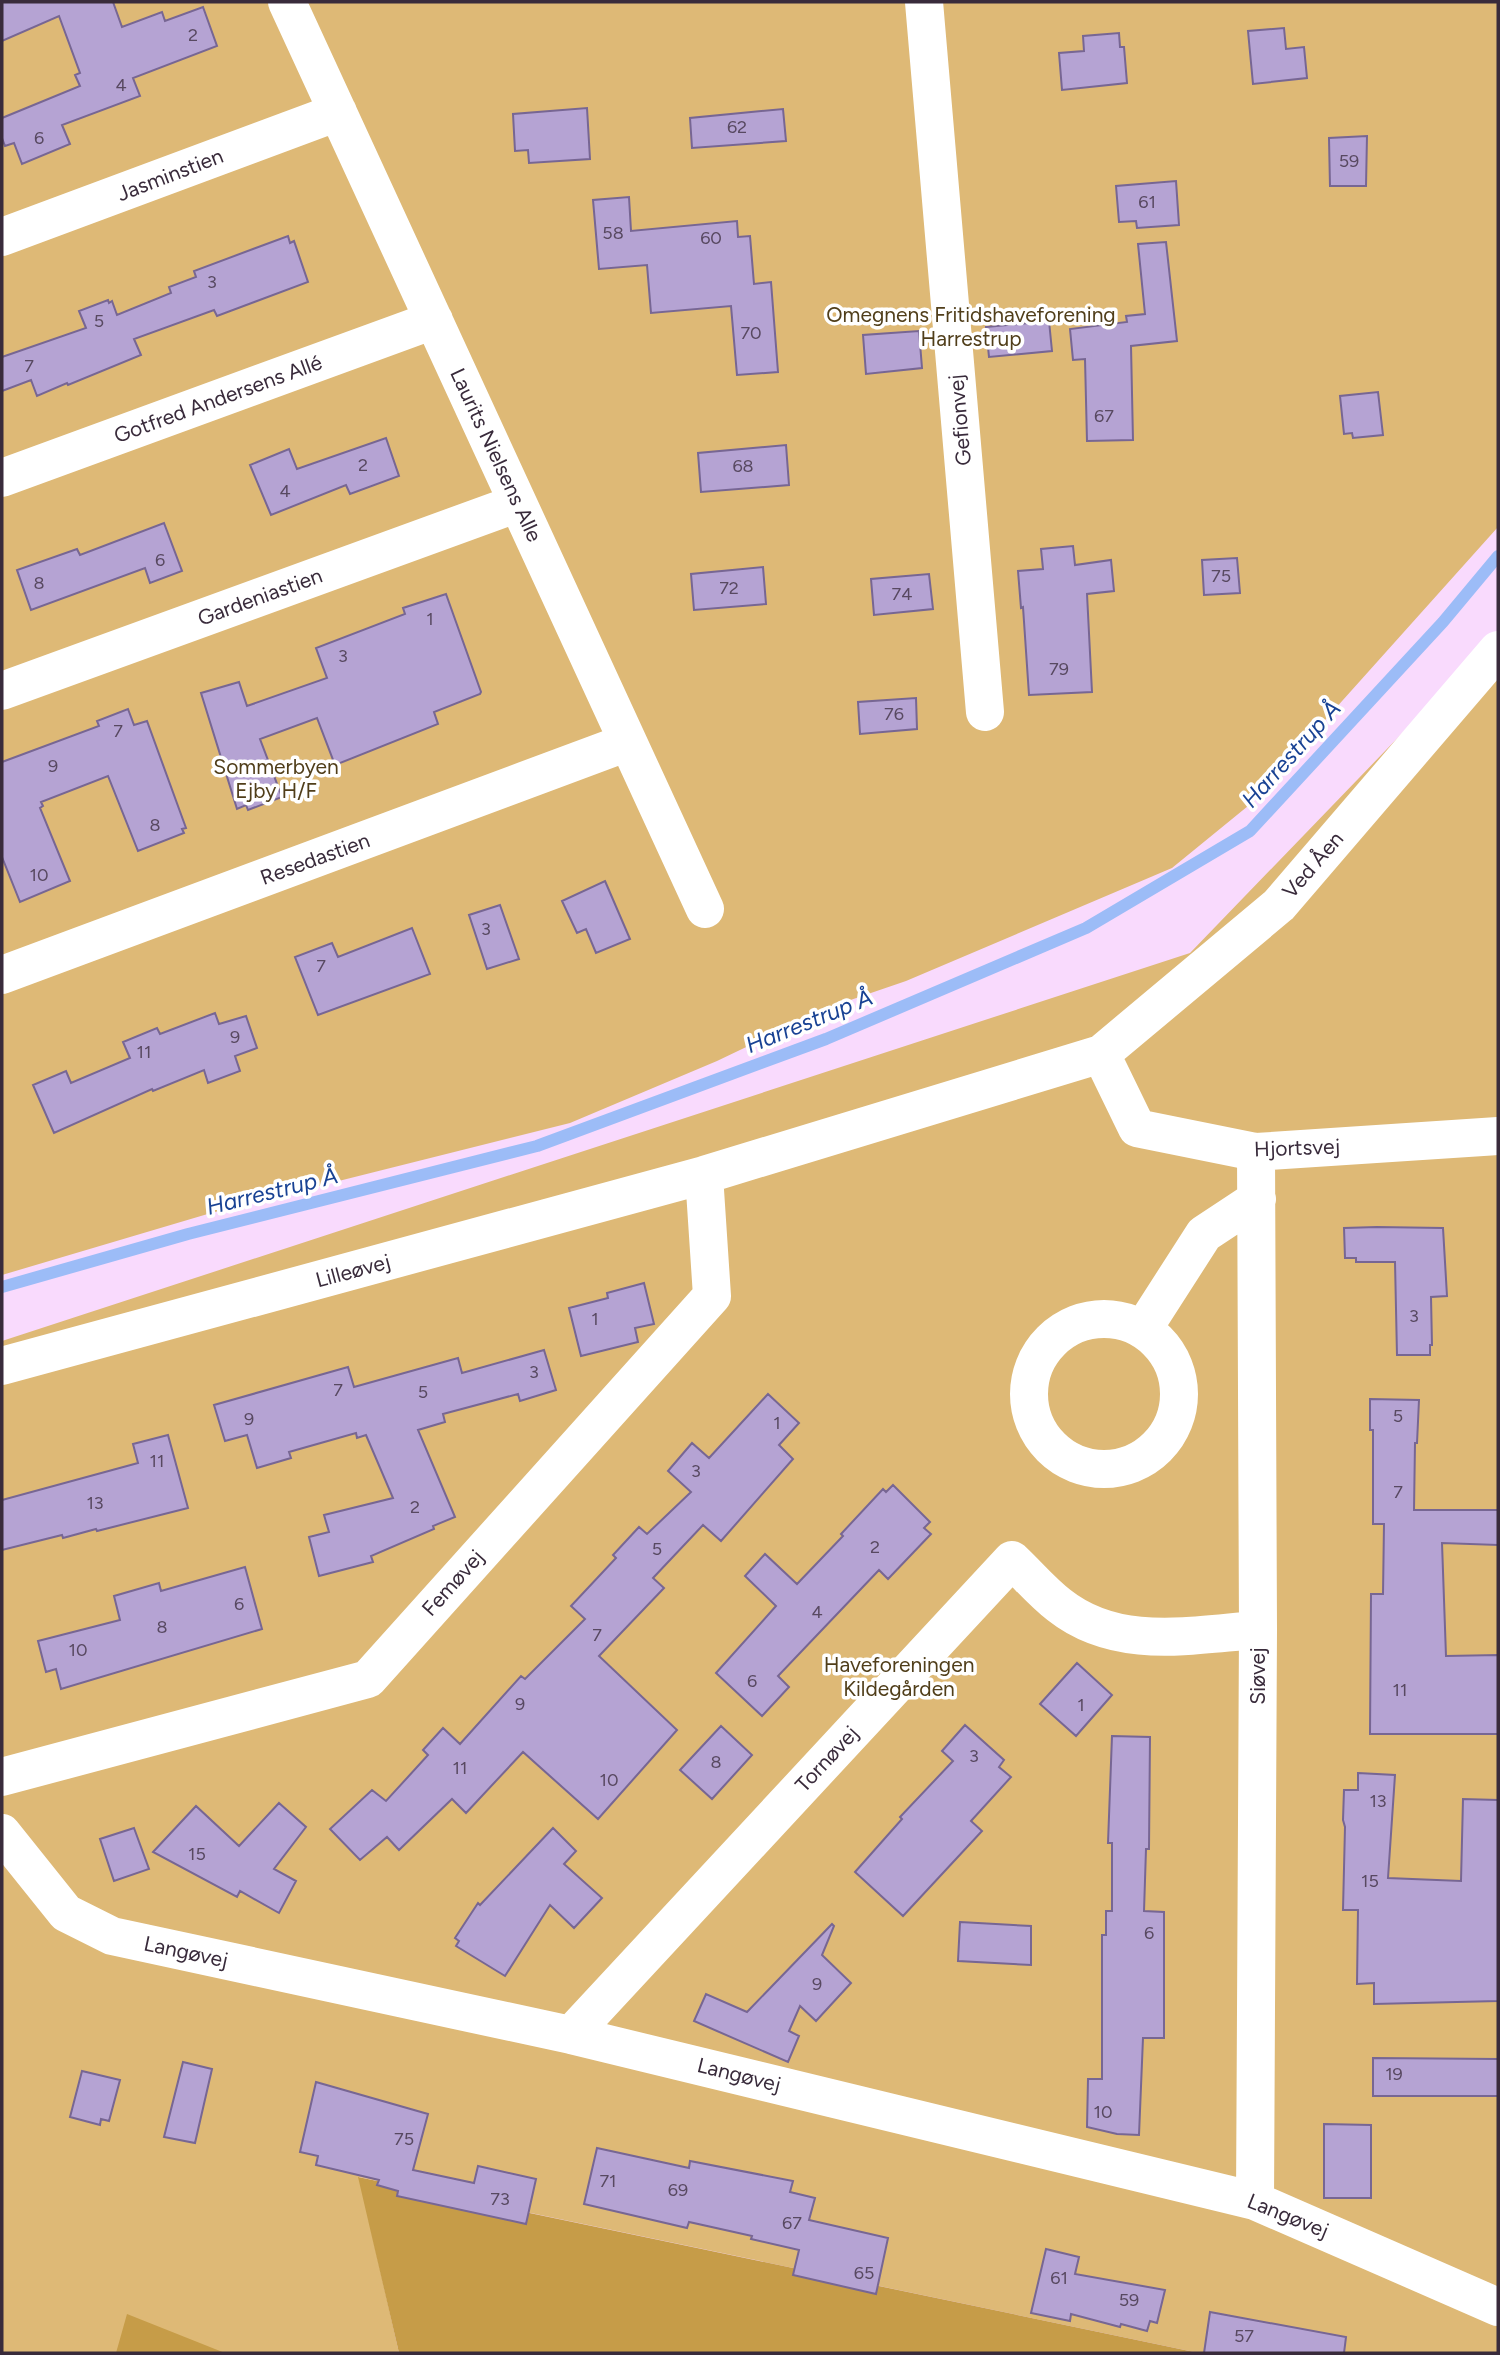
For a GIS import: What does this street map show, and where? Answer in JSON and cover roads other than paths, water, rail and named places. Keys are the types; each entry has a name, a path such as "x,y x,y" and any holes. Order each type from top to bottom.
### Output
{"lane":[{"name":"Laurits Nielsens Alle","path":"287,2 705,909"},
{"name":"Gefionvej","path":"924,2 985,712"},
{"name":"Jasminstien","path":"2,237 338,112"},
{"name":"Gotfred Andersens Allé","path":"2,478 434,320"},
{"name":"Gardeniastien","path":"2,691 518,503"},
{"name":"Ved Åen","path":"1101,1054 1279,905 1498,650"},
{"name":"Resedastien","path":"2,975 628,743"},
{"name":"Hjortsvej","path":"1101,1054 1137,1128 1256,1152 1498,1136"},
{"name":"Lilleøvej","path":"2,1366 704,1175 1101,1054"},
{"name":"Siøvej","path":"1255,2201 1258,1630 1256,1152"},
{"name":"Femøvej","path":"2,1777 368,1679 712,1296 704,1175"},
{"path":"1143,1329 1204,1234 1256,1199"},
{"name":"Tornøvej","path":"571,2035 1012,1560 1059,1605 1098,1629 1151,1638 1258,1630"},
{"name":"Langøvej","path":"2,1833 66,1913 112,1936 571,2035 1255,2201 1498,2307"}],"waterway":[{"name":"Harrestrup Å","path":"2,1287 188,1234 537,1146 826,1039 1086,928 1250,831 1443,622 1498,556"}],"park label":[{"name":"Omegnens Fritidshaveforening Harrestrup","path":"971,327"},
{"name":"Sommerbyen Ejby H/F","path":"276,779"},
{"name":"Haveforeningen Kildegården","path":"899,1677"}]}
